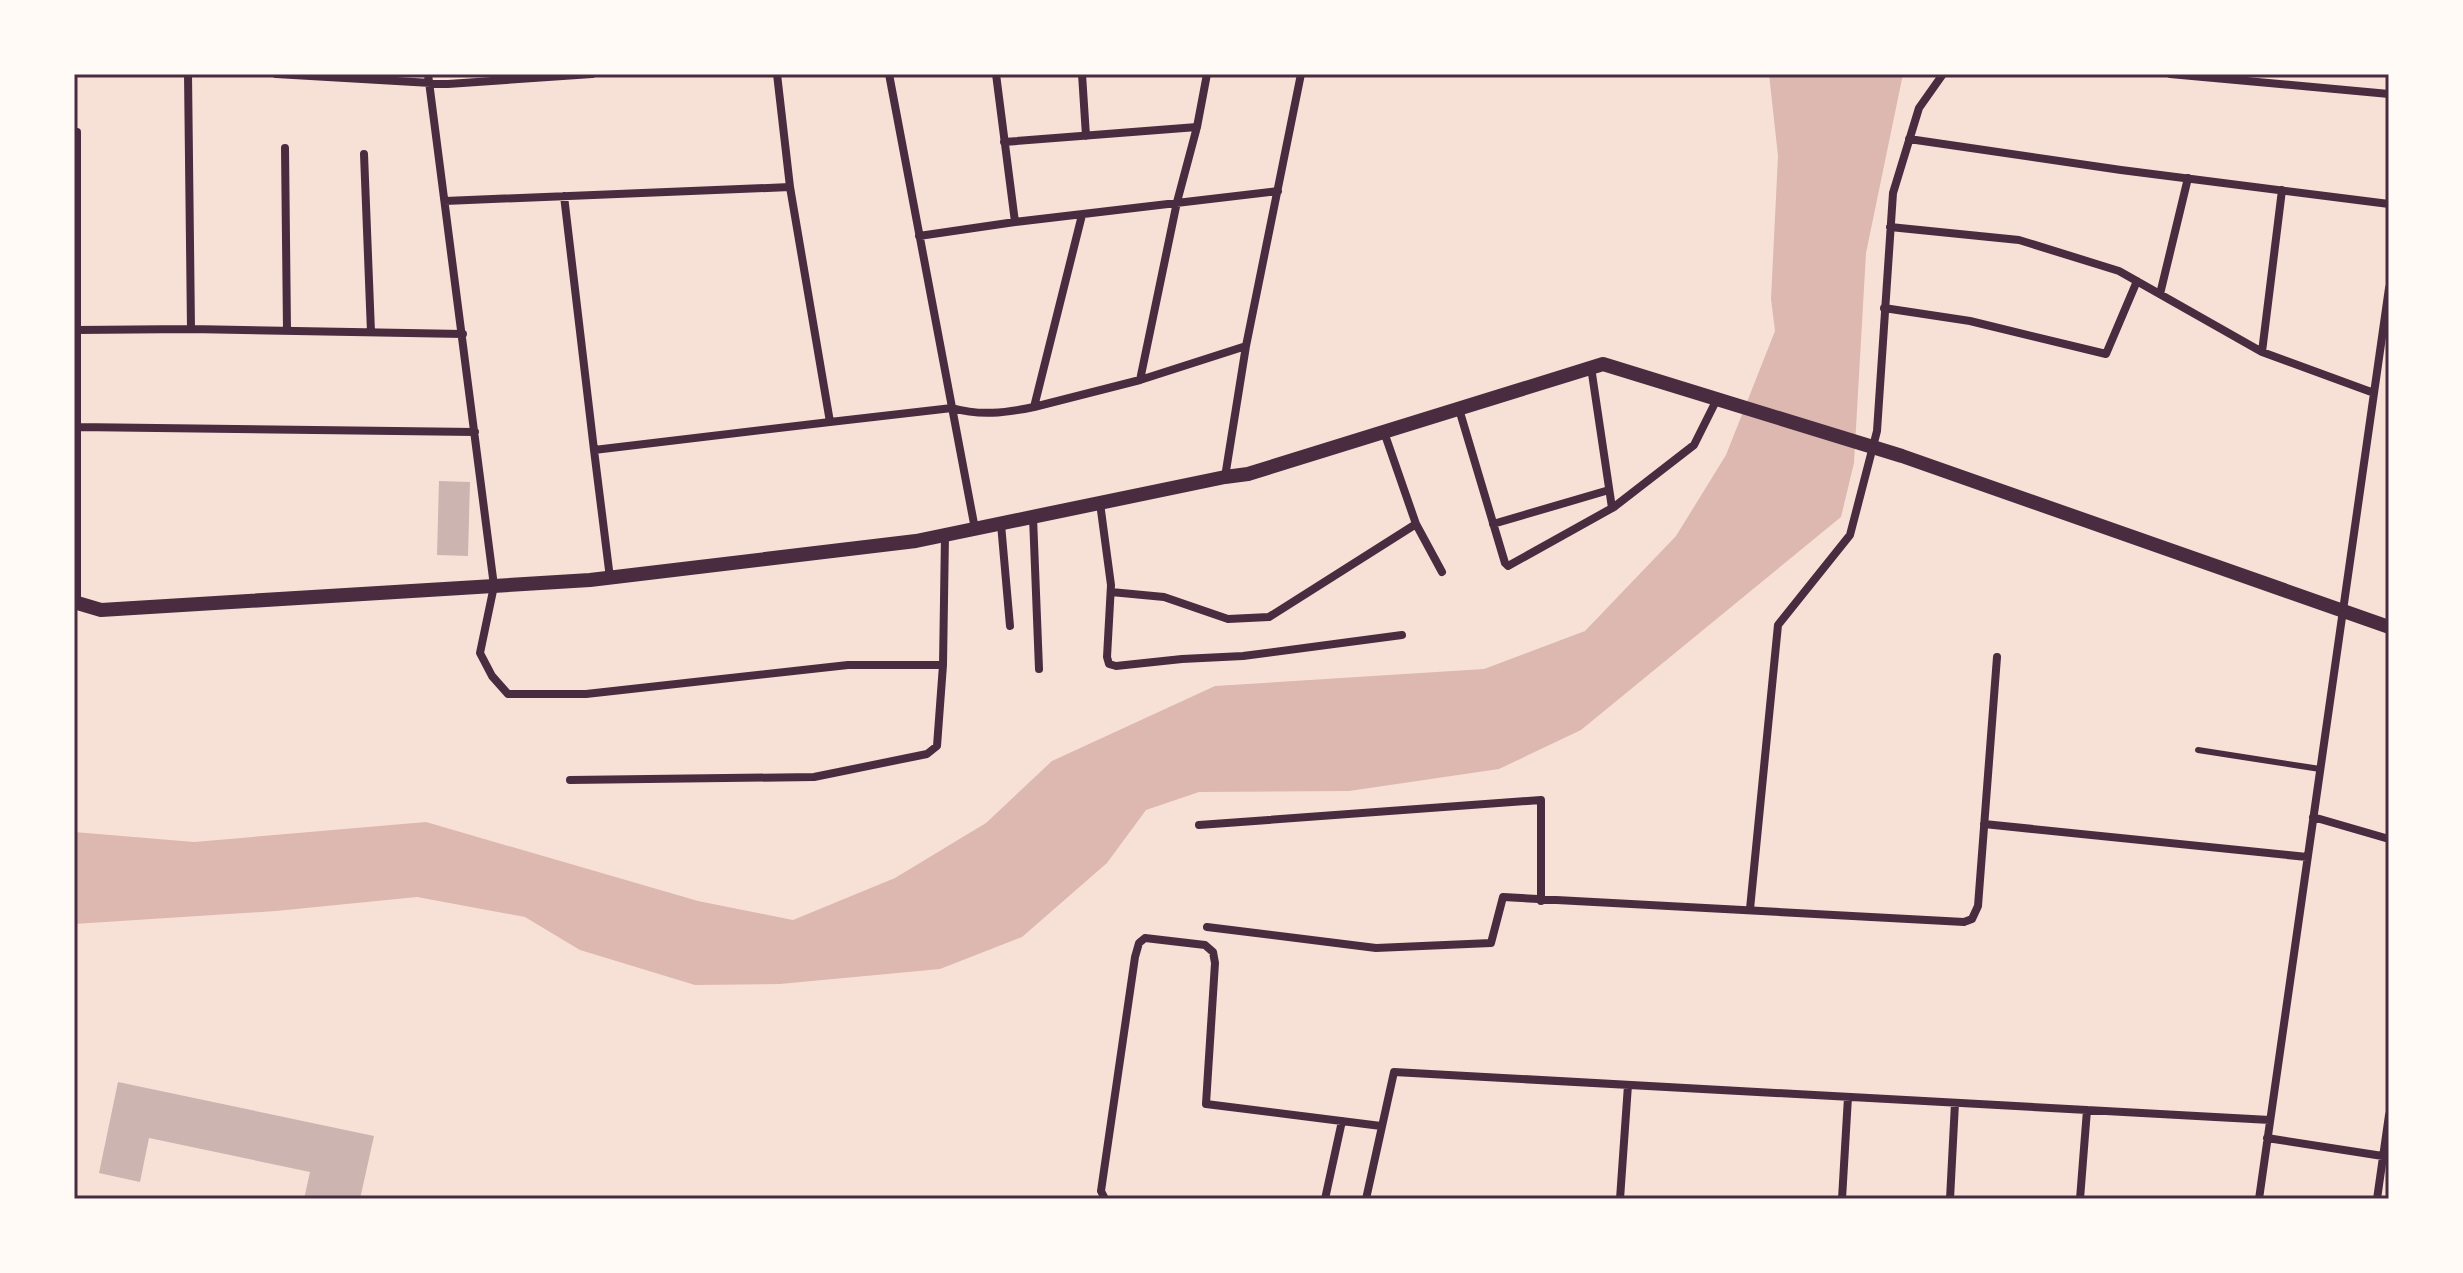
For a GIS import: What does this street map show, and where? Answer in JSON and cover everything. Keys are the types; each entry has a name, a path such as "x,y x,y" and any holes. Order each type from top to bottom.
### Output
{"street":[{"path":"188,74 191,329"},
{"path":"276,74 429,78 448,84 592,74"},
{"path":"777,74 790,187 830,422"},
{"path":"889,74 975,529"},
{"path":"996,74 1015,222"},
{"path":"1082,74 1086,136"},
{"path":"1140,380 1207,74"},
{"path":"1225,477 1246,346 1301,74"},
{"path":"1750,909 1778,625 1850,535 1874,448 1893,193 1919,108 1943,74"},
{"path":"2170,74 2389,94"},
{"path":"429,78 494,586 480,653 492,676 508,694 586,694 848,665 943,665"},
{"path":"1004,142 1197,127"},
{"path":"77,132 75,602 101,610 610,578 916,541 1248,474 1603,364 1874,448 2389,627"},
{"path":"1909,139 2389,204"},
{"path":"285,148 287,330"},
{"path":"364,154 371,332"},
{"path":"2160,294 2188,178"},
{"path":"445,201 790,187"},
{"path":"2262,352 2282,190"},
{"path":"919,236 1278,191"},
{"path":"564,196 610,578"},
{"path":"1034,407 1082,215"},
{"path":"1890,227 2019,240 2119,271 2262,352 2374,393"},
{"path":"1884,308 1970,321 2106,354 2137,281"},
{"path":"2259,1199 2389,288"},
{"path":"77,330 463,334"},
{"path":"594,450 952,408 969,413 999,414 1140,380 1246,346"},
{"path":"1591,367 1612,508"},
{"path":"1459,409 1508,566 1612,508 1694,445 1721,400"},
{"path":"77,427 475,432"},
{"path":"1384,432 1416,524 1442,572"},
{"path":"1493,524 1609,490"},
{"path":"1100,503 1111,592 1109,664 1116,666 1243,656 1402,635"},
{"path":"1033,517 1039,669"},
{"path":"1001,524 1010,626"},
{"path":"1111,592 1164,597 1228,619 1269,617 1416,524"},
{"path":"570,780 814,777 927,754 937,746 943,665 945,535"},
{"path":"1207,927 1376,948 1491,943 1503,897 1964,922 1972,919 1978,906 1997,657"},
{"path":"1199,825 1541,800 1541,901"},
{"path":"2313,817 2389,839"},
{"path":"1984,824 2307,857"},
{"path":"1105,1199 1101,1191 1135,957 1139,943 1145,938 1205,945 1213,952 1215,963 1206,1104 1381,1126"},
{"path":"1366,1199 1394,1072 2270,1120"},
{"path":"1620,1199 1628,1085"},
{"path":"1842,1199 1848,1097"},
{"path":"1950,1199 1955,1103"},
{"path":"2080,1199 2087,1110"},
{"path":"2377,1199 2386,1157 2389,1115"},
{"path":"1325,1199 1342,1121"},
{"path":"2267,1138 2386,1157"}],"lane":[{"path":"2198,750 2320,769"}],"shaded area":[{"path":"1769,74 1903,74 1866,253 1854,463 1841,517 1581,730 1499,769 1349,791 1199,792 1146,810 1107,863 1022,937 940,969 780,984 695,985 580,950 525,917 417,897 276,911 74,924 74,832 194,842 426,822 698,901 793,920 895,878 986,823 1052,761 1215,686 1484,669 1585,631 1676,536 1726,455 1775,331 1771,299 1778,156"}],"building":[{"path":"439,481 470,482 468,556 437,555"},
{"path":"118,1082 374,1136 360,1199 304,1199 310,1172 149,1138 140,1182 99,1173"}]}
